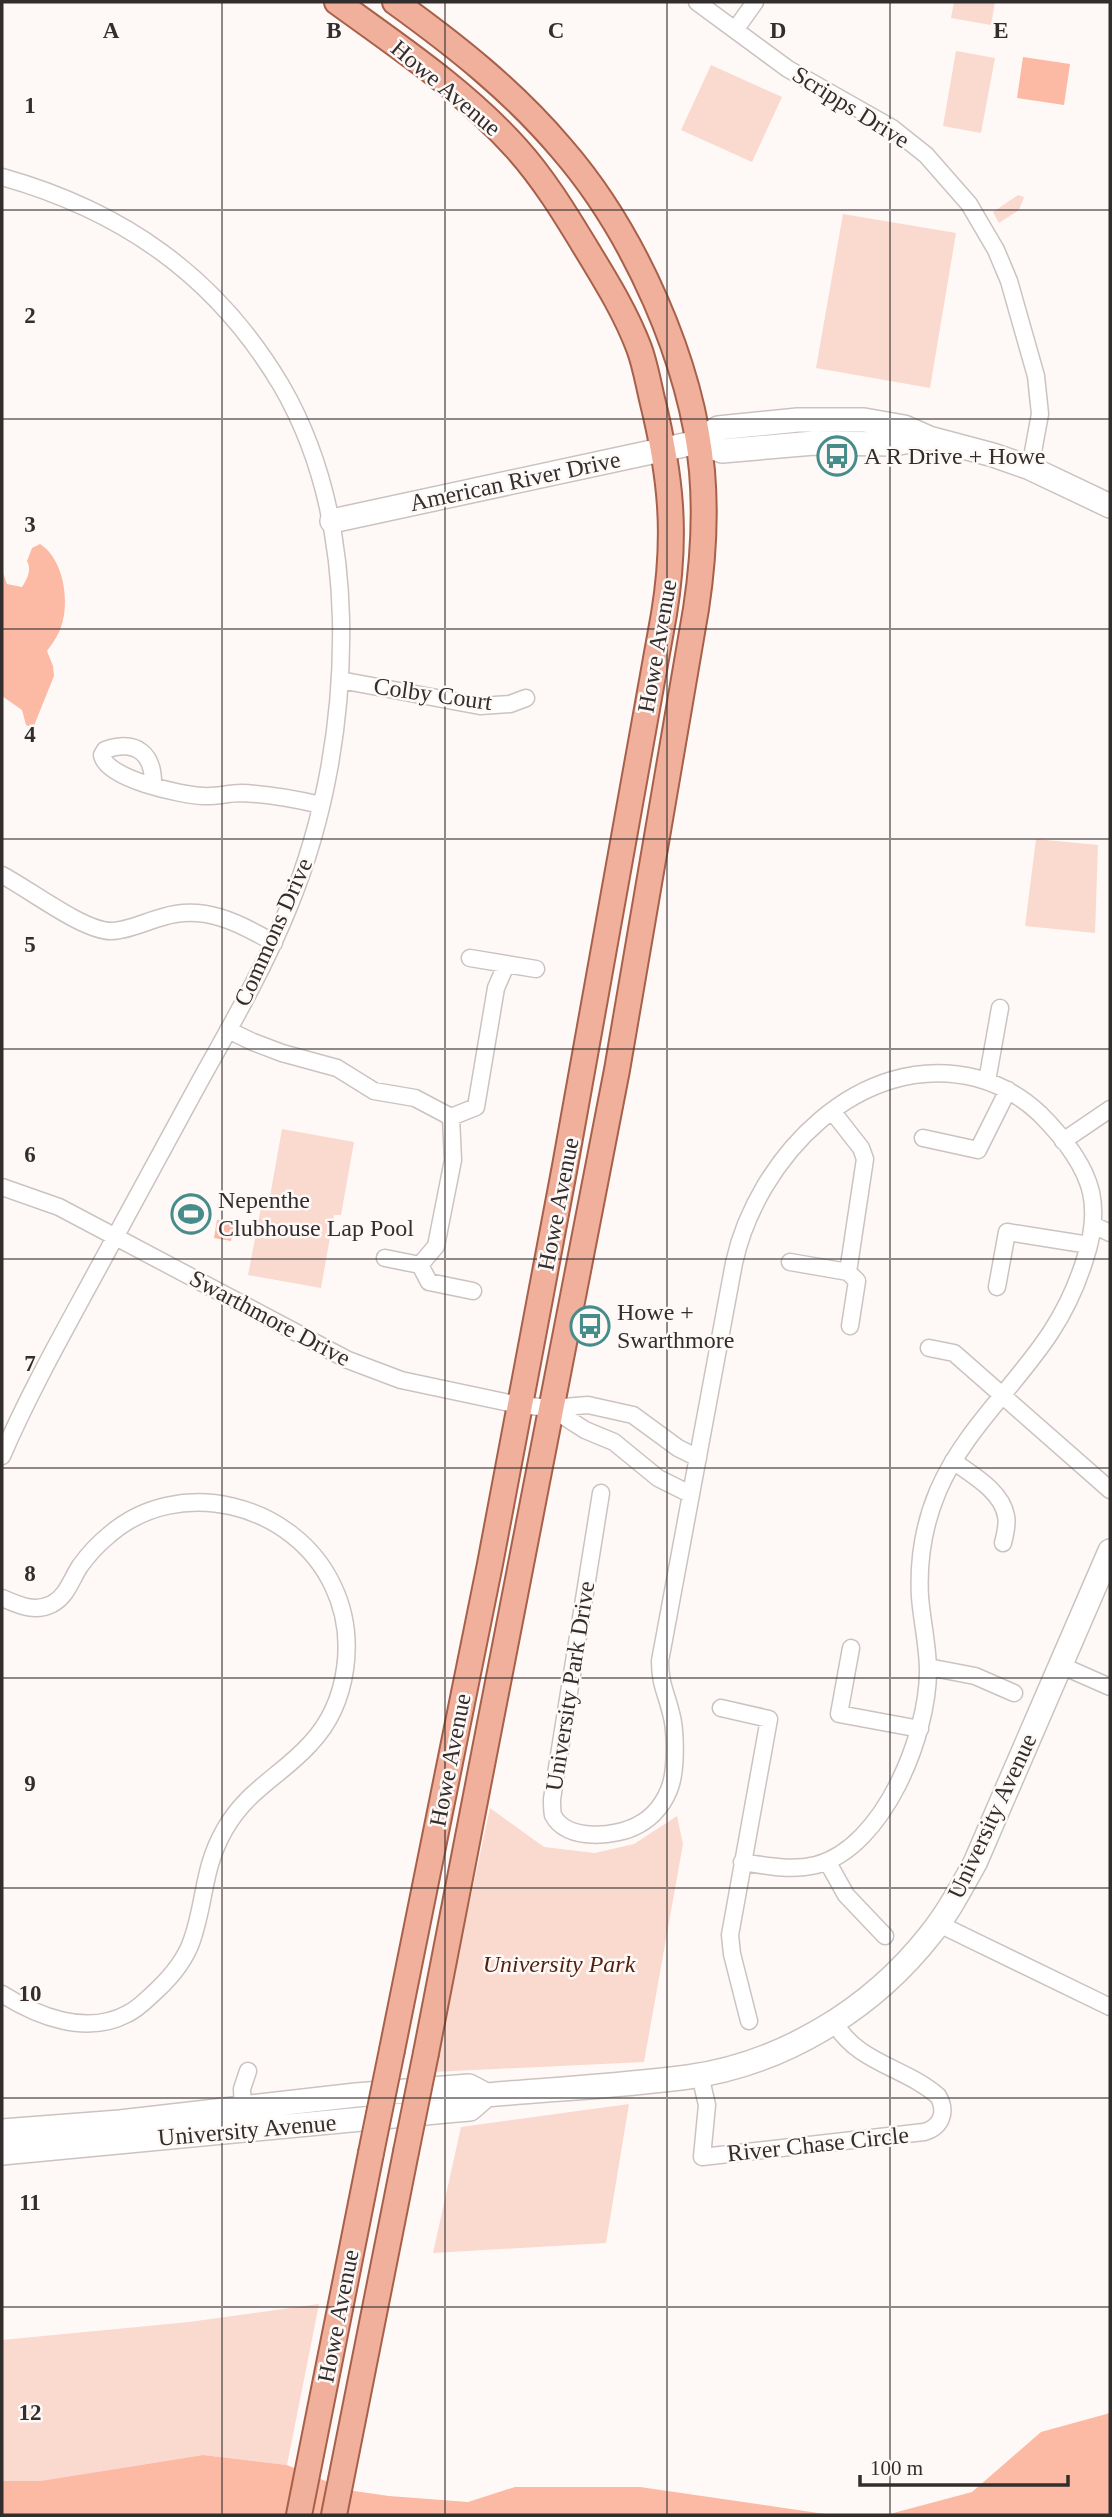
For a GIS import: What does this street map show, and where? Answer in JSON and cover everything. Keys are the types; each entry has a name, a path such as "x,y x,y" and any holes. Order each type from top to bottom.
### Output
{"main road":[{"name":"Howe Avenue","path":"299,2515 490,1564 565,1166 668,589 673,528 664,449 639,349 618,301 567,217 516,148 469,101 337,2"},
{"name":"Howe Avenue","path":"334,2515 617,1070 702,567 703,492 698,442 679,365 657,307 631,251 594,189 561,147 507,90 451,43 395,2"}],"street":[{"name":"Scripps Drive","path":"697,2 788,69 892,128 926,155 969,204 996,250 1009,281 1036,376 1040,414 1031,468"},
{"path":"735,30 755,2"},
{"name":"Commons Drive","path":"2,177 67,198 123,225 171,258 219,301 261,353 290,401 309,443 324,486 332,521 340,591 340,680 335,732 321,805 303,871 274,943 41,1374 2,1456"},
{"name":"American River Drive","path":"332,521 698,442 718,428 798,420 864,420 904,427 929,438 1031,468 1110,506"},
{"name":"Colby Court","path":"340,680 480,706 510,704 526,698"},
{"path":"153,786 167,792 204,796 240,793 321,805"},
{"path":"2,876 28,888 81,923 111,931 170,914 198,913 217,915 247,927 274,943"},
{"path":"470,958 536,969"},
{"path":"229,1030 276,1051 337,1068 374,1091 415,1098 451,1117 476,1107 496,988 506,965"},
{"path":"987,1081 1000,1008"},
{"name":"University Park Drive","path":"601,1493 552,1799 553,1814 563,1826 586,1834 608,1833 638,1825 660,1806 671,1783 674,1768 673,1720 661,1685 660,1661 736,1254 748,1215 763,1187 793,1146 832,1111 867,1089 916,1074 942,1073 987,1081 1007,1090 1035,1109 1063,1141 1084,1173 1091,1192 1093,1225 1089,1245 1078,1282 1050,1334 953,1461 933,1503 920,1563 920,1596 928,1667 926,1703 911,1755 873,1825 852,1846 827,1861 797,1868 743,1862"},
{"path":"923,1138 978,1150 1007,1090"},
{"path":"1063,1141 1110,1110"},
{"path":"832,1111 861,1148 865,1159 848,1272"},
{"path":"420,1265 436,1246 453,1160 451,1117"},
{"name":"Swarthmore Drive","path":"2,1188 59,1206 369,1369 426,1386 519,1405 551,1408"},
{"path":"1093,1225 1110,1233"},
{"path":"997,1287 1007,1232 1089,1245"},
{"path":"385,1258 420,1265"},
{"path":"790,1262 848,1272 857,1282 850,1326"},
{"path":"420,1265 429,1282 473,1291"},
{"path":"929,1349 954,1353 1110,1490"},
{"path":"551,1408 588,1405 633,1415 678,1448 698,1458"},
{"path":"551,1408 585,1430 614,1442 658,1478 690,1494"},
{"path":"953,1461 985,1485 1002,1504 1006,1515 1003,1543"},
{"path":"2,1598 21,1606 38,1608 49,1605 67,1591 93,1549 122,1525 140,1515 187,1503 237,1506 266,1518 295,1537 312,1553 334,1587 342,1611 347,1646 339,1696 323,1728 310,1744 248,1799 226,1827 205,1877 198,1920 191,1942 169,1980 127,2015 92,2023 40,2015 2,1994"},
{"name":"University Avenue","path":"2,2132 120,2122 356,2095 469,2086 486,2095 701,2075 764,2057 807,2038 834,2022 887,1982 939,1924 975,1863 1110,1551"},
{"path":"851,1648 839,1714 920,1729"},
{"path":"1060,1665 1110,1687"},
{"path":"928,1667 975,1676 1014,1693"},
{"path":"721,1707 769,1719 730,1935 732,1954 749,2021"},
{"path":"827,1861 846,1895 885,1936"},
{"path":"939,1924 1110,2006"},
{"name":"River Chase Circle","path":"701,2075 707,2105 702,2157 924,2132 937,2126 943,2107 939,2096 860,2052 847,2041 834,2022"},
{"path":"243,2109 242,2089 248,2071"},
{"name":"University Avenue","path":"2,2153 470,2109 486,2095"}],"green space":[{"path":"954,2 995,2 991,25 951,18"},
{"path":"956,51 995,58 981,133 943,126"},
{"path":"711,65 782,97 752,162 681,130"},
{"path":"1018,195 1024,197 1019,210 999,223 993,212"},
{"path":"843,214 956,233 930,388 816,368"},
{"path":"1036,839 1098,845 1095,933 1025,926"},
{"path":"282,1129 354,1142 341,1215 334,1215 321,1288 248,1275 262,1202 269,1202"},
{"name":"University Park","path":"490,1808 544,1847 595,1853 634,1844 677,1816 683,1844 644,2062 433,2072"},
{"path":"629,2104 606,2243 433,2253 461,2127"},
{"path":"319,2304 287,2465 203,2455 40,2481 2,2481 2,2340 189,2322"}],"shaded area":[{"path":"1023,57 1070,64 1064,105 1017,98"},
{"path":"40,544 48,551 60,572 65,610 59,632 47,651 54,676 33,728 26,725 22,710 2,696 2,570 7,584 22,587 28,574 27,561 32,548"},
{"name":"Nepenthe Clubhouse Lap Pool","path":"188,1193 201,1195 194,1235 181,1233"},
{"path":"217,1220 234,1223 231,1241 214,1238"},
{"path":"1110,2413 1110,2515 886,2515 972,2492 1041,2432"},
{"path":"203,2455 287,2465 347,2490 389,2496 468,2502 515,2487 640,2487 832,2515 2,2515 2,2481 40,2481"}],"place":[{"name":"A R Drive + Howe","path":"837,456"},
{"name":"Nepenthe Clubhouse Lap Pool","path":"191,1214"},
{"name":"Howe + Swarthmore","path":"590,1326"}]}
